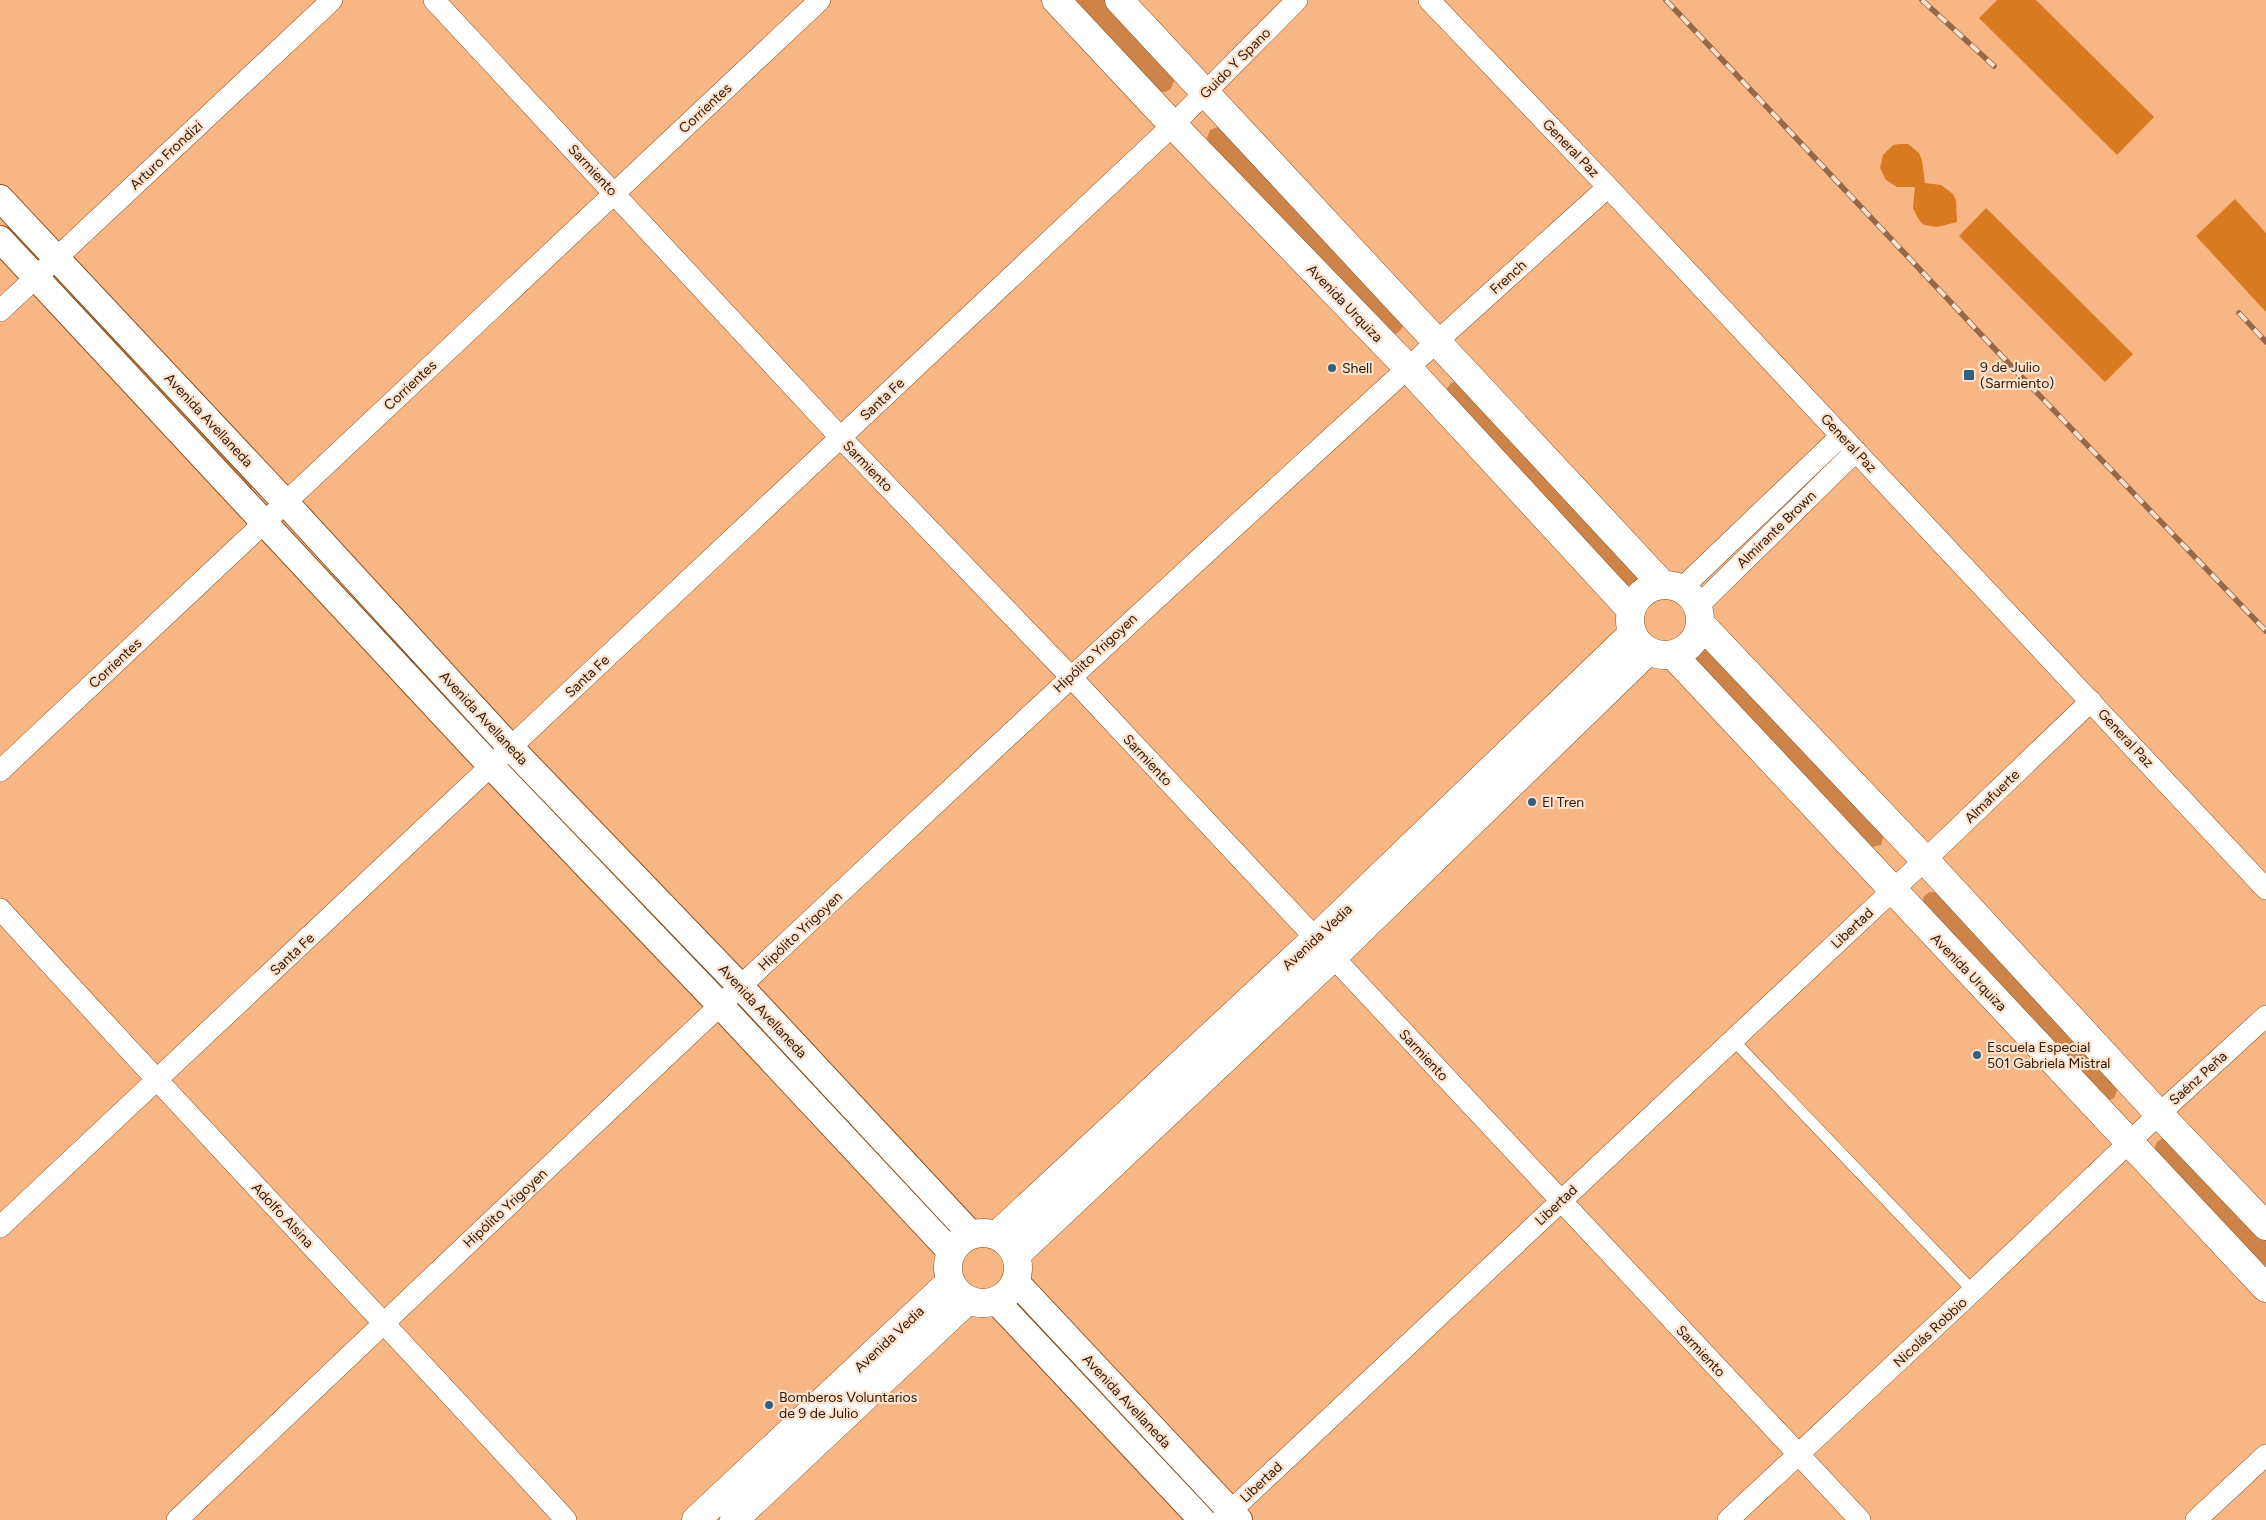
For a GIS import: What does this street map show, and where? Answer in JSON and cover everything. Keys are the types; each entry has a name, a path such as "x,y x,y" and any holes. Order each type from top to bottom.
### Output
{"main road":[{"name":"Avenida Urquiza","path":"1056,0 1173,125 1407,367 1646,638 1892,890 2130,1141 2266,1288"},
{"path":"1119,0 1436,341 1685,601 2159,1114 2266,1226"},
{"path":"1652,587 1685,601 1694,641 1686,649 1646,638 1635,602 1642,593 1652,587"},
{"name":"Avenida Vedia","path":"1016,1268 1324,948 1646,638"},
{"name":"Avenida Vedia","path":"984,1235 1324,948"},
{"path":"984,1235 1012,1247 1016,1268 1004,1296 996,1301 977,1303 959,1291 947,1267 951,1252 956,1244 984,1235"},
{"name":"Avenida Vedia","path":"696,1520 800,1440 959,1291"},
{"name":"Avenida Vedia","path":"734,1520 800,1440"}],"street":[{"name":"Arturo Frondizi","path":"0,311 332,0"},
{"name":"Sarmiento","path":"434,0 841,438 1070,676 1860,1520"},
{"name":"Corrientes","path":"0,771 820,0"},
{"name":"Guido Y Spano","path":"1173,125 1297,0"},
{"name":"General Paz","path":"1429,0 1608,186 2266,889"},
{"name":"Santa Fe","path":"0,1227 1173,125"},
{"name":"French","path":"1407,367 1608,186"},
{"name":"Avenida Avellaneda","path":"0,198 286,503 511,748 741,987 984,1235"},
{"name":"Avenida Avellaneda","path":"0,239 491,766 721,1006 951,1252"},
{"name":"Hipólito Yrigoyen","path":"177,1520 384,1322 1070,676 1407,367"},
{"name":"Almirante Brown","path":"1685,601 1841,436"},
{"name":"Almirante Brown","path":"1685,601 1856,451"},
{"name":"Almafuerte","path":"1892,890 2092,702"},
{"name":"Libertad","path":"1230,1517 1561,1201 1892,890"},
{"name":"Adolfo Alsina","path":"0,909 156,1081 384,1322 566,1520"},
{"name":"Saénz Peña","path":"2130,1141 2266,1016"},
{"name":"Nicolás Robbio","path":"1728,1520 1973,1292 2130,1141"},
{"name":"Avenida Avellaneda","path":"1016,1268 1230,1517"},
{"name":"Avenida Avellaneda","path":"996,1301 1202,1520"},
{"path":"2196,1520 2266,1455"}],"lane":[{"path":"1733,1040 1973,1292"}],"shaded area":[{"path":"1074,0 1105,0 1172,72 1175,78 1171,89 1165,92 1157,90"},
{"path":"1220,126 1403,326 1399,332 1393,335 1208,142 1207,138 1210,130"},
{"path":"73,293 254,486 250,491 70,296"},
{"path":"1458,381 1641,582 1638,588 1631,591 1446,390 1451,383"},
{"path":"1697,638 1884,834 1881,845 1871,847 1689,654 1691,643"},
{"path":"1930,892 1938,893 2118,1088 2114,1098 2108,1101 1922,904 1924,896"},
{"path":"2163,1138 2171,1138 2266,1240 2266,1274 2154,1150 2157,1142"}],"building":[{"path":"1997,0 2036,0 2154,117 2117,155 1979,18"},
{"path":"1908,144 1919,153 1922,160 1925,183 1941,185 1953,194 1956,200 1957,222 1937,227 1924,225 1913,208 1915,187 1897,187 1886,180 1880,168 1883,155 1893,145"},
{"path":"2235,199 2266,233 2266,312 2196,236"},
{"path":"1986,208 2133,354 2105,382 1959,236"}],"railway":[{"path":"1666,0 1992,346 2266,631"},
{"path":"1922,0 1994,66"},
{"path":"2239,313 2266,342"}],"place":[{"name":"Shell","path":"1332,368"},
{"name":"9 de Julio (Sarmiento)","path":"1969,375"},
{"name":"El Tren","path":"1532,802"},
{"name":"Escuela Especial 501 Gabriela Mistral","path":"1977,1055"},
{"name":"Bomberos Voluntarios de 9 de Julio","path":"769,1405"}]}
